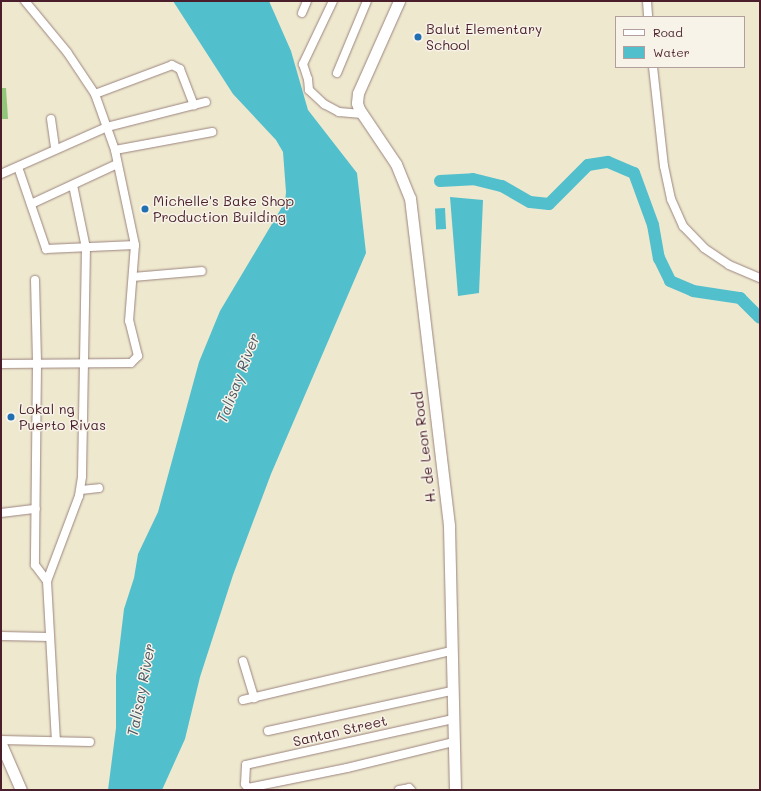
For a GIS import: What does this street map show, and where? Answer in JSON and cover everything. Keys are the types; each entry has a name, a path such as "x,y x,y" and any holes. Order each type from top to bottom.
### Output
{"street":[{"path":"1,364 83,365 131,362 138,358 129,321 134,277 135,245 115,150 95,94 67,52 25,1"},
{"path":"302,13 307,1"},
{"path":"333,1 303,64 304,71 313,96 339,112 362,114 357,103 358,93 399,1"},
{"path":"337,73 367,1"},
{"path":"647,1 648,16"},
{"path":"95,94 172,65 180,69 194,105"},
{"path":"653,68 664,166 671,199 683,226 704,248 729,265 760,278"},
{"path":"1,174 107,127 206,102"},
{"name":"H. de Leon Road","path":"362,114 396,164 410,198 448,526 456,790"},
{"path":"52,119 55,149"},
{"path":"115,150 212,132"},
{"path":"31,204 117,164"},
{"path":"18,167 46,249 135,245"},
{"path":"56,741 47,581 81,490 86,248 73,185"},
{"path":"134,277 202,271"},
{"path":"35,280 37,364 35,565 47,581"},
{"path":"81,490 100,488"},
{"path":"1,513 36,509"},
{"path":"1,636 49,637"},
{"path":"243,700 451,651"},
{"path":"242,660 254,698"},
{"path":"268,731 452,691"},
{"name":"Santan Street","path":"453,719 246,765 244,778 248,788 347,768 454,742"},
{"path":"1,740 90,742"},
{"path":"1,744 21,790"},
{"path":"399,790 409,788 411,790"}],"green space":[{"path":"1,88 6,88 8,119 1,119"}],"water":[{"name":"Talisay River","path":"173,1 269,1 291,51 308,110 357,173 366,253 271,474 233,575 200,677 185,739 162,790 108,790 116,728 116,676 124,609 134,578 138,554 158,512 199,362 220,311 285,202 286,192 283,152 276,140 233,94"},
{"path":"450,197 483,200 479,293 458,296"},
{"path":"445,208 446,229 436,229 435,209"}],"waterway":[{"path":"440,181 473,179 502,186 530,202 549,204 588,165 608,162 634,173 653,225 659,258 670,281 693,291 740,298 760,318"}],"place":[{"name":"Balut Elementary School","path":"418,37"},
{"name":"Michelle's Bake Shop Production Building","path":"145,209"},
{"name":"Lokal ng Puerto Rivas","path":"11,417"}]}
